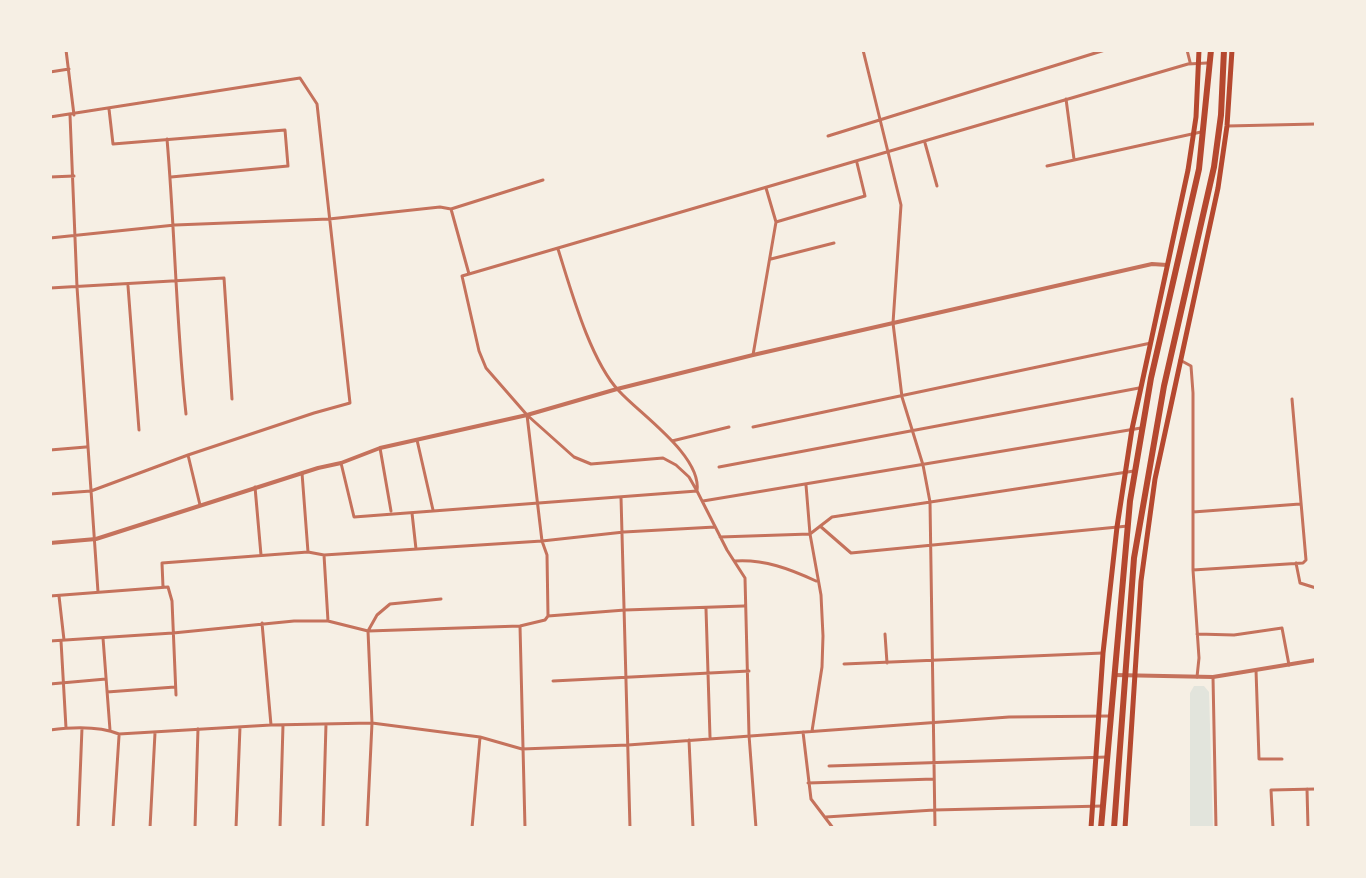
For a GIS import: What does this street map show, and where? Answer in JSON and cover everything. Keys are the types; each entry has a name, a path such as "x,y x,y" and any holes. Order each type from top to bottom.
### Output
{"highway":[{"path":"1101,828 1134,471 1159,340 1199,169 1211,50"},
{"path":"1114,828 1131,590 1139,525 1164,386 1214,167 1221,115 1224,50"}],"main road":[{"path":"1091,828 1103,653 1117,527 1133,429 1194,133 1199,50"},
{"path":"1125,828 1141,581 1155,479 1218,188 1227,126 1232,50"}],"street":[{"path":"66,50 72,115 77,287 98,592"},
{"path":"863,50 901,205 893,323 902,397 923,465 930,502 935,828"},
{"path":"828,136 1105,50"},
{"path":"1187,50 1190,63"},
{"path":"756,828 749,735 745,578 683,471 663,458 591,464 574,457 527,415 486,368 479,351 462,276 857,163 1190,63 1210,63"},
{"path":"50,72 69,69"},
{"path":"50,117 300,78 317,104 350,403 188,455 91,491 50,494"},
{"path":"1066,99 1074,160"},
{"path":"109,109 113,144 285,130 288,166 171,177"},
{"path":"1227,126 1316,124"},
{"path":"1047,166 1204,132"},
{"path":"167,139 186,414"},
{"path":"925,143 937,186"},
{"path":"776,222 865,196 857,163"},
{"path":"50,177 74,176"},
{"path":"50,238 175,225 329,219 407,209 451,209 543,180"},
{"path":"753,355 776,222 766,188"},
{"path":"451,209 469,274"},
{"path":"771,259 834,243"},
{"path":"558,249 575,303 598,358 617,389 672,441 693,468 699,482 697,491"},
{"path":"50,543 96,539 380,448 527,415 753,355 1152,264 1168,265"},
{"path":"50,288 128,286 224,278 232,399"},
{"path":"128,286 139,430"},
{"path":"753,427 1151,343"},
{"path":"1180,360 1191,366 1197,677"},
{"path":"719,467 1143,387"},
{"path":"1193,570 1303,563 1306,560 1292,399"},
{"path":"527,415 542,541 547,555 548,616"},
{"path":"672,441 729,427"},
{"path":"703,501 1142,428"},
{"path":"417,440 433,510"},
{"path":"50,450 87,447"},
{"path":"380,448 391,512"},
{"path":"188,455 200,505"},
{"path":"341,463 354,517 697,491"},
{"path":"720,537 810,534 832,517 1134,471"},
{"path":"302,473 308,552"},
{"path":"806,485 823,618 822,667 812,731"},
{"path":"255,487 261,555"},
{"path":"621,497 630,828"},
{"path":"1193,512 1300,504"},
{"path":"412,512 416,549"},
{"path":"820,526 851,553 1128,526"},
{"path":"163,587 162,563 308,552 324,555 542,541 715,527"},
{"path":"324,555 328,621"},
{"path":"735,561 753,560 775,565 818,581"},
{"path":"1296,563 1300,583 1316,588"},
{"path":"50,596 168,587 172,601 176,695"},
{"path":"59,595 66,728"},
{"path":"367,828 372,723 368,631 377,615 390,604 441,599"},
{"path":"50,641 173,633 262,623 328,621 368,631 520,626 545,620 548,616 744,606"},
{"path":"706,609 710,738"},
{"path":"262,623 271,725"},
{"path":"520,626 525,828"},
{"path":"1197,634 1234,635 1282,628 1289,665"},
{"path":"885,634 887,663"},
{"path":"103,638 110,730"},
{"path":"844,664 1103,653"},
{"path":"1114,675 1213,677 1316,660"},
{"path":"1256,670 1259,759 1282,759"},
{"path":"553,681 749,671"},
{"path":"1213,677 1216,828"},
{"path":"50,684 106,679"},
{"path":"107,692 176,687"},
{"path":"50,730 82,728 110,730 119,734 372,723 480,737 522,749 628,745 1009,717 1110,716"},
{"path":"323,828 326,724"},
{"path":"280,828 283,725"},
{"path":"236,828 240,727"},
{"path":"78,828 82,728"},
{"path":"195,828 198,729"},
{"path":"803,732 811,799 833,828"},
{"path":"150,828 155,733"},
{"path":"113,828 119,734"},
{"path":"472,828 480,737"},
{"path":"689,740 693,828"},
{"path":"829,766 1107,757"},
{"path":"808,783 934,779"},
{"path":"1307,789 1308,828"},
{"path":"1273,828 1271,790 1316,789"},
{"path":"826,817 934,810 1103,806"}],"shaded area":[{"path":"1194,686 1204,686 1209,692 1213,828 1190,828 1190,693"}]}
